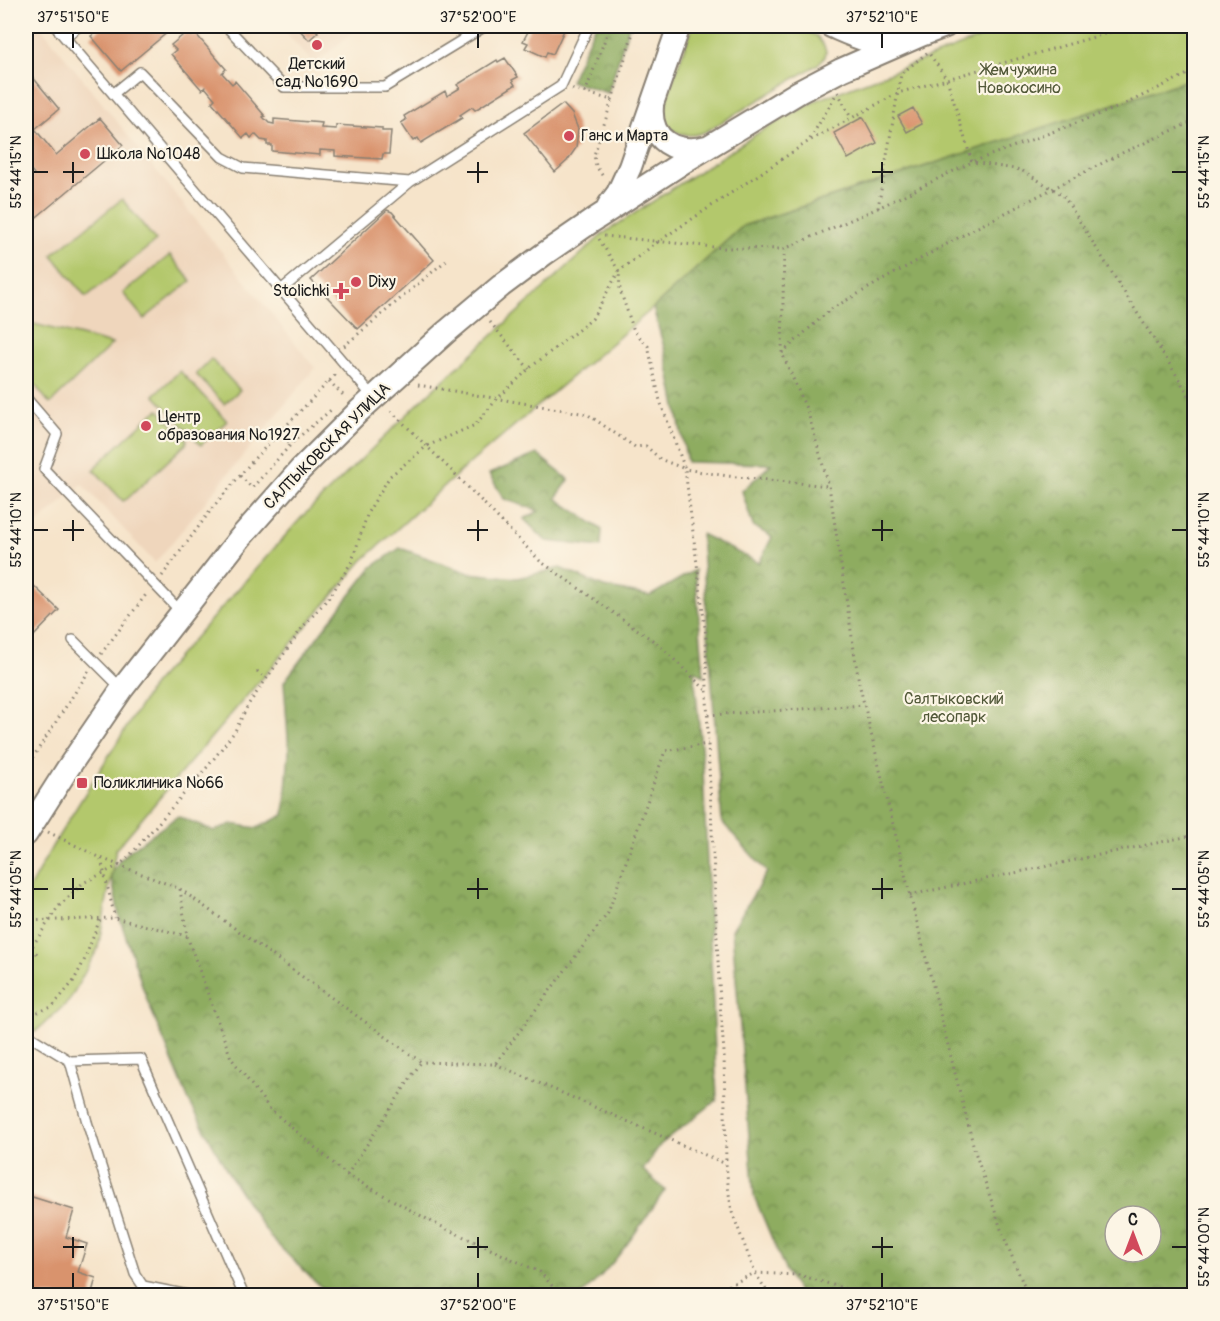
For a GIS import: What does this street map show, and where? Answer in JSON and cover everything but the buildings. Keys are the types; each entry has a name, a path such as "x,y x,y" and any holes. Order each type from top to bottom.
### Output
{"street":[{"path":"592,220 611,204 624,181 679,26"},
{"path":"799,92 832,71 837,64 840,56 837,40 826,26"},
{"path":"831,26 860,38 882,43 900,41 921,34"},
{"name":"САЛТЫКОВСКАЯ УЛИЦА","path":"34,821 122,689 269,503 300,470 480,303 592,220 799,92 841,70 921,34 945,26"},
{"name":"САЛТЫКОВСКАЯ УЛИЦА","path":"657,85 652,106 652,120 657,134 677,148 694,149 714,145"}],"lane":[{"path":"55,26 376,398"},
{"path":"65,37 80,26"},
{"path":"226,26 284,87 385,87 483,26"},
{"path":"281,290 410,182 561,86 589,26"},
{"path":"113,94 140,72 222,157 243,168 410,182"},
{"path":"26,398 57,434 44,469 181,612"},
{"path":"73,640 122,689"},
{"path":"26,1034 70,1061 141,1059 244,1296"},
{"path":"70,1061 135,1274 143,1286 193,1296"}],"path":[{"path":"585,93 610,26"},
{"path":"606,180 596,166 594,155 635,26"},
{"path":"1107,26 1108,33"},
{"path":"26,956 57,907 82,883 120,865 209,765 302,628 331,595 352,561 368,512 390,477 427,446 475,425 497,399 529,369 592,319 619,271 659,241 809,141 898,93 1126,26"},
{"path":"879,208 901,74 928,52 947,79 972,162"},
{"path":"770,1296 755,1273 732,1212 729,1194 708,744 706,635 685,469 660,401 648,346 634,331 620,290 619,271 596,235 724,248 784,249 879,208 972,162 1119,107 1194,71"},
{"path":"561,86 612,100"},
{"path":"809,141 838,92 851,118"},
{"path":"782,353 831,309 972,230 1122,153 1194,121"},
{"path":"972,162 1021,170 1063,195 1194,403"},
{"path":"784,249 782,353 808,413 829,486 864,705 975,1152 1002,1232 1028,1296"},
{"path":"336,353 449,258"},
{"path":"490,322 529,369"},
{"path":"26,768 95,662 214,506 345,364"},
{"path":"329,381 346,398 376,398 427,446 540,561 658,644 707,691"},
{"path":"418,385 587,414 635,447 646,446 660,459 685,469 727,477 829,486"},
{"path":"240,476 252,488 291,444 337,405"},
{"path":"279,433 291,444"},
{"path":"257,671 266,679"},
{"path":"708,715 864,705"},
{"path":"495,1064 608,913 664,751 708,744"},
{"path":"34,821 101,858 180,889 421,1062 495,1064 726,1164"},
{"path":"910,895 1194,835"},
{"path":"101,858 115,918"},
{"path":"180,889 187,936 231,1058 270,1109 347,1175 434,1223 540,1272 561,1296"},
{"path":"26,921 115,918 187,936"},
{"path":"26,1016 52,1007 73,982 84,961 100,919"},
{"path":"26,946 39,955"},
{"path":"347,1175 421,1062"},
{"path":"694,1296 717,1292 755,1273 800,1275 853,1292 905,1296"}],"shaded area":[{"path":"26,26 40,26 315,368 155,563 82,484 26,534"},
{"name":"Детский сад №1690","path":"281,26 360,26 314,65"}],"green space":[{"path":"595,26 629,26 608,93 570,81"},
{"path":"693,26 796,26 817,36 826,51 825,57 817,65 707,131 693,135 683,134 669,127 665,113 675,74"},
{"name":"Жемчужина Новокосино","path":"1010,26 1194,26 1194,78 743,226 653,308 462,470 362,561 116,849 98,948 69,1001 35,1032 26,1027 26,894 53,845 153,685 301,518 425,397 604,233 761,131 817,100"},
{"name":"Салтыковский лесопарк","path":"1194,78 1194,1295 800,1295 786,1272 754,1196 732,930 767,872 722,822 701,534 759,563 772,537 753,526 742,491 771,464 687,462 665,351 653,308 743,226"},
{"path":"122,199 156,241 86,297 52,255"},
{"path":"170,255 191,281 144,319 123,293"},
{"path":"26,322 112,344 50,404 26,374"},
{"path":"211,359 240,390 224,404 196,374"},
{"path":"180,371 227,421 201,445 154,395"},
{"path":"159,410 186,438 186,444 123,501 94,471 96,466"},
{"path":"537,454 569,480 556,498 602,530 601,547 546,541 524,519 539,511 504,499 489,474"},
{"path":"400,548 469,573 517,578 560,568 604,587 650,596 695,570 704,676 694,670 703,769 717,1100 660,1145 643,1170 665,1190 616,1258 581,1295 331,1295 315,1282 270,1237 233,1181 189,1101 147,1000 119,916 111,875 119,861 129,851 178,816 214,831 231,824 257,828 284,815 289,752 284,682 372,567"}],"place":[{"name":"Детский сад №1690","path":"317,45"},
{"name":"Ганс и Марта","path":"569,136"},
{"name":"Школа №1048","path":"85,154"},
{"name":"Dixy","path":"356,282"},
{"name":"Stolichki","path":"341,291"},
{"name":"Центр образования №1927","path":"146,426"},
{"name":"Поликлиника №66","path":"82,783"}]}
